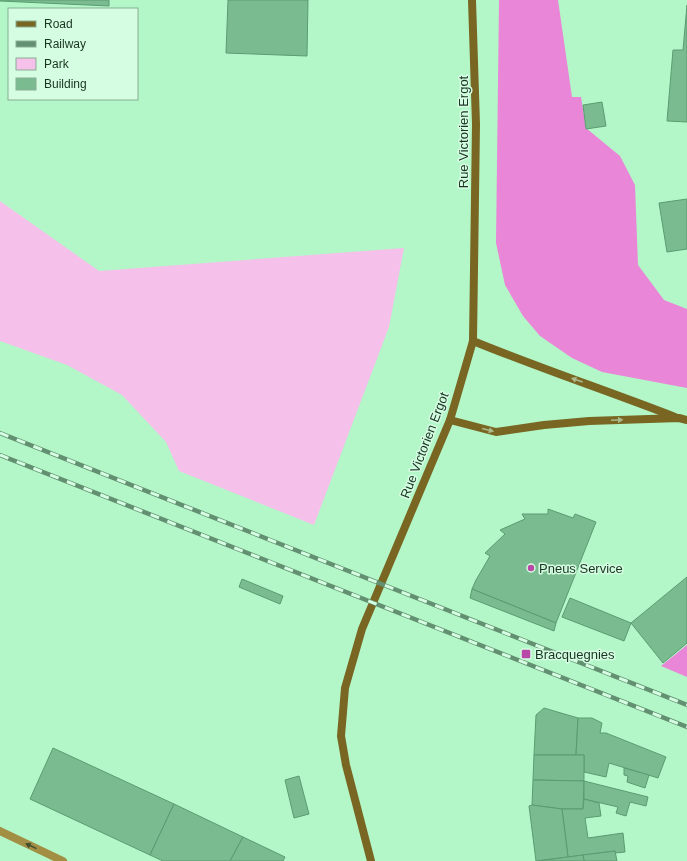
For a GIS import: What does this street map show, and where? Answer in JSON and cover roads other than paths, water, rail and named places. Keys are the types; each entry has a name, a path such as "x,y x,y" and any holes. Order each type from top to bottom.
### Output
{"street":[{"name":"Rue Victorien Ergot","path":"371,861 348,772 341,736 345,688 362,629 450,420 473,341 476,124 472,0"},
{"path":"473,341 523,362 589,384 683,419"},
{"path":"450,420 496,432 544,425 589,421 683,419"},
{"path":"0,831 63,861"}],"railway":[{"path":"0,433 687,705"},
{"path":"0,455 687,727"}],"place":[{"name":"Pneus Service","path":"531,568"},
{"name":"Bracquegnies","path":"526,654"}]}
